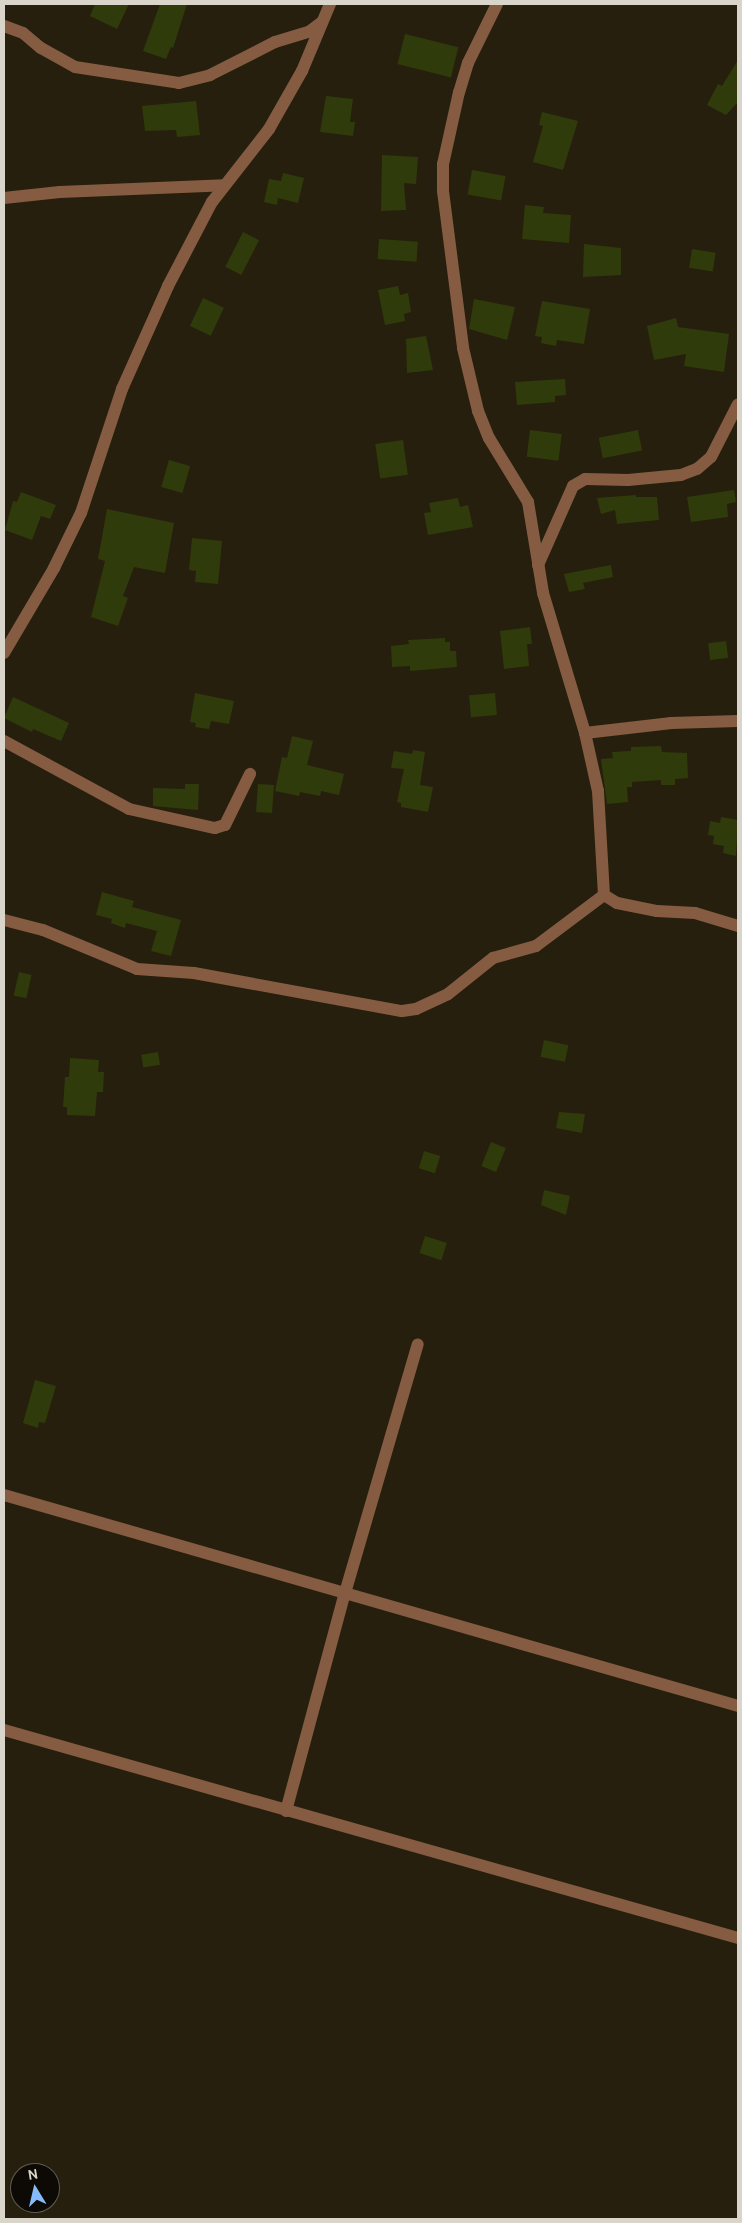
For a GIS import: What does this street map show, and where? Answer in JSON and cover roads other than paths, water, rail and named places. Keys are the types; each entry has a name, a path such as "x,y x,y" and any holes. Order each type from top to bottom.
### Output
{"street":[{"path":"4,653 54,568 81,513 122,389 168,286 224,185 269,129 302,71 330,4"},
{"path":"497,4 468,63 459,92 443,164 443,190 463,348 478,411 489,438 528,502 538,565 585,734 598,791 604,896"},
{"path":"4,26 23,33 75,67 179,82 210,76 275,42 310,31 323,22"},
{"path":"4,198 60,192 224,185"},
{"path":"538,565 573,486 585,479 628,480 681,474 697,469 711,457 738,404"},
{"path":"585,734 671,723 738,721"},
{"path":"4,741 130,809 215,828 225,825 250,774"},
{"path":"4,920 43,930 137,969 194,972 402,1011 416,1009 448,994 493,958 536,946 604,896"},
{"path":"604,896 617,903 656,911 695,913 738,926"},
{"path":"286,1811 345,1593 418,1344"},
{"path":"4,1495 118,1526 738,1706"},
{"path":"4,1730 738,1938"}]}
